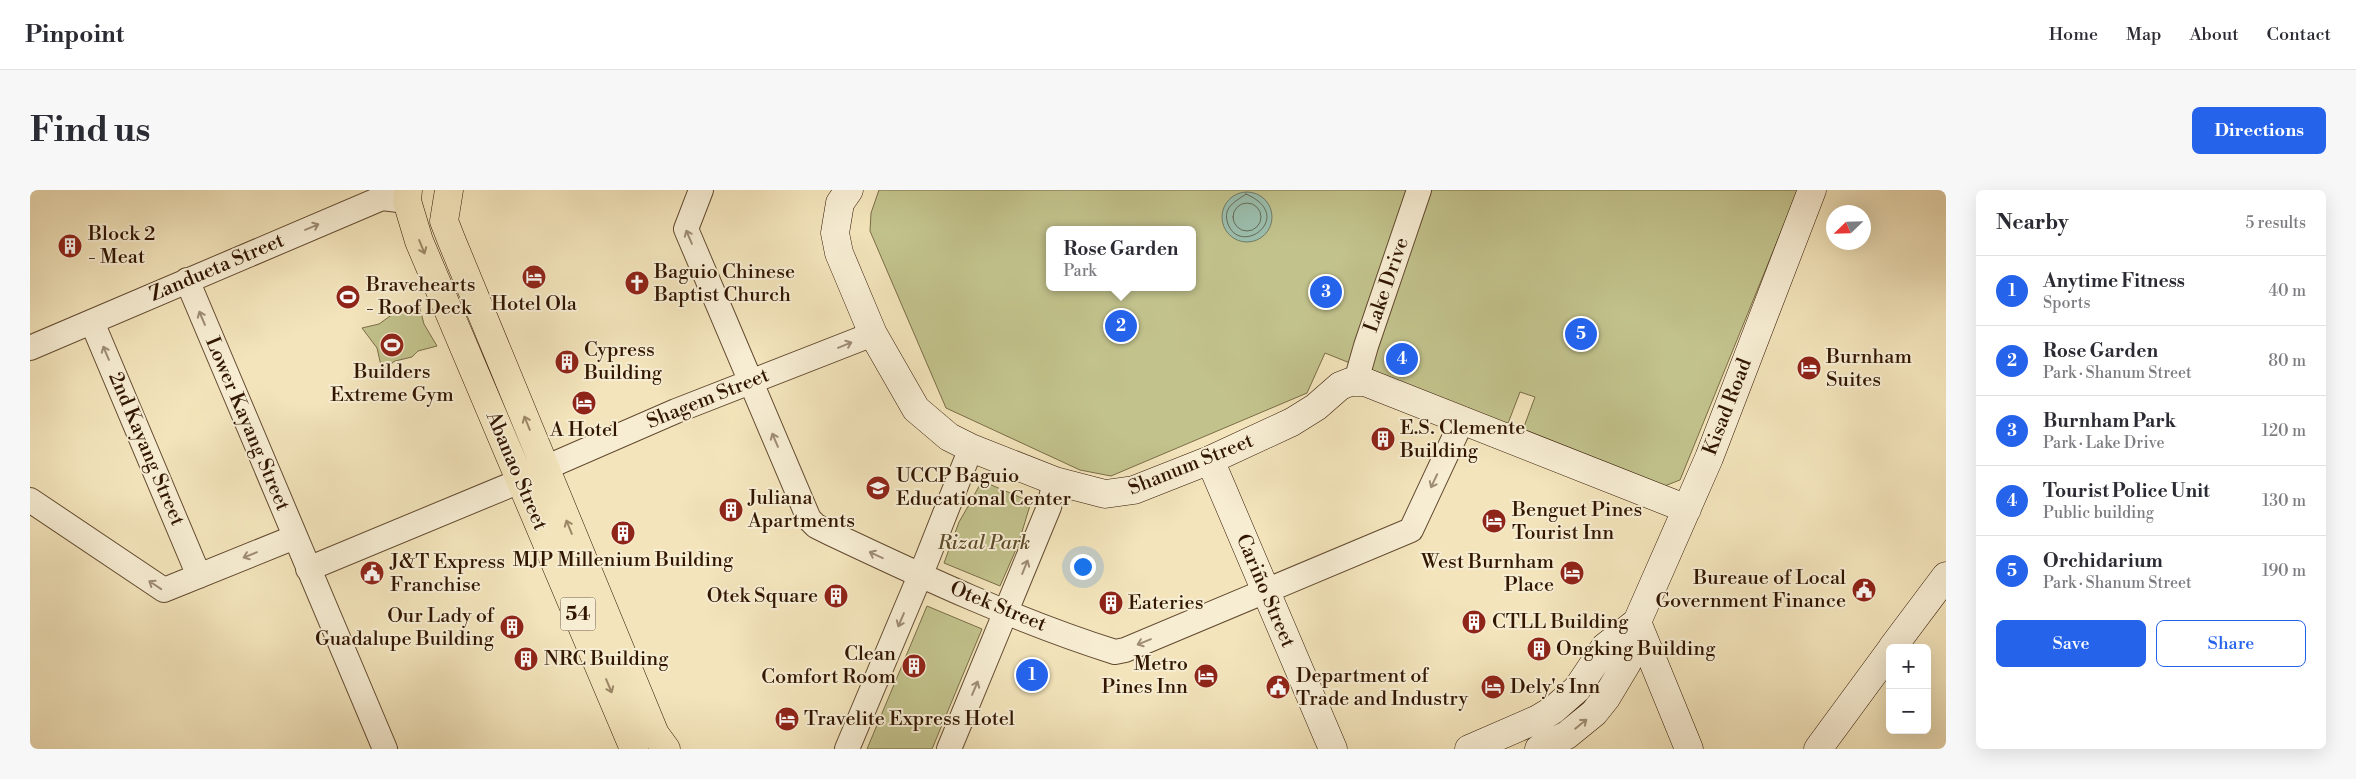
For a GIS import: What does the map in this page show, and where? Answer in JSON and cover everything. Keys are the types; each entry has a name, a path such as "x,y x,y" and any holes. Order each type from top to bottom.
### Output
{"highway":[{"name":"Abanao Street","path":"450,190 444,221 545,468 593,619"},
{"name":"Abanao Street","path":"407,195 419,241 520,481 593,619 652,744"}],"street":[{"name":"Otek Street","path":"701,190 686,229 809,519 816,526 920,575 1006,612 1115,652 1125,650 1266,592 1411,530 1462,421"},
{"name":"Shanum Street","path":"848,190 840,203 835,233 839,253 872,334 916,409 949,437 971,448 1055,481 1101,493 1117,494 1134,490 1210,460 1292,422 1316,407 1340,386 1356,381"},
{"name":"Lake Drive","path":"1356,381 1419,190"},
{"name":"Kisad Road","path":"1539,749 1581,725 1606,698 1627,663 1637,622 1687,509 1812,190"},
{"name":"Zandueta Street","path":"30,348 382,198 407,195"},
{"name":"Lower Kayang Street","path":"187,280 385,749"},
{"name":"2nd Kayang Street","path":"92,322 200,576"},
{"name":"Shagem Street","path":"545,468 676,411 872,334"},
{"path":"1356,381 1365,382 1687,509"},
{"path":"847,749 971,448"},
{"name":"Cariño Street","path":"1210,460 1332,749"},
{"path":"308,569 520,481"},
{"path":"949,749 1049,507 1055,481"},
{"path":"30,500 164,590 295,537"},
{"path":"1895,644 1946,576"},
{"path":"1469,749 1527,738 1546,715 1566,700 1586,677 1605,647 1637,622 1689,749"},
{"path":"1818,749 1886,656"}],"green space":[{"path":"879,190 1798,190 1680,480 1662,487 1522,432 1535,397 1520,392 1507,426 1325,353 1307,393 1111,476 1080,470 946,408 870,231 871,213"},
{"path":"418,301 424,324 437,346 418,351 412,357 395,361 382,370 377,348 362,328 379,324 393,314 406,311"},
{"name":"Rizal Park","path":"982,481 1031,502 1018,545 1000,586 944,563 959,522 970,503 969,498 973,497"},
{"path":"927,606 982,629 932,749 867,749"}],"water":[{"path":"1242,192 1252,192 1265,199 1272,212 1272,222 1265,235 1252,242 1242,242 1233,238 1226,231 1222,222 1222,212 1226,203 1233,196"}],"place":[{"name":"Block 2 - Meat","path":"70,246"},
{"name":"Hotel Ola","path":"534,277"},
{"name":"Baguio Chinese Baptist Church","path":"637,283"},
{"name":"Burnham Park","path":"1326,292"},
{"name":"Bravehearts - Roof Deck","path":"348,297"},
{"name":"Rose Garden","path":"1121,326"},
{"name":"Orchidarium","path":"1581,334"},
{"name":"Builders Extreme Gym","path":"392,345"},
{"name":"Tourist Police Unit","path":"1402,359"},
{"name":"Cypress Building","path":"567,362"},
{"name":"Burnham Suites","path":"1809,368"},
{"name":"A Hotel","path":"584,403"},
{"name":"E.S. Clemente Building","path":"1383,439"},
{"name":"UCCP Baguio Educational Center","path":"878,488"},
{"name":"Juliana Apartments","path":"731,510"},
{"name":"Benguet Pines Tourist Inn","path":"1494,521"},
{"name":"MJP Millenium Building","path":"623,533"},
{"name":"J&T Express Franchise","path":"372,573"},
{"name":"West Burnham Place","path":"1572,573"},
{"name":"Bureaue of Local Government Finance","path":"1864,590"},
{"name":"Otek Square","path":"836,596"},
{"name":"Eateries","path":"1111,603"},
{"name":"CTLL Building","path":"1474,622"},
{"name":"Our Lady of Guadalupe Building","path":"512,627"},
{"name":"Ongking Building","path":"1539,649"},
{"name":"NRC Building","path":"526,659"},
{"name":"Clean Comfort Room","path":"914,666"},
{"name":"Anytime Fitness","path":"1032,675"},
{"name":"Metro Pines Inn","path":"1206,676"},
{"name":"Department of Trade and Industry","path":"1278,687"},
{"name":"Dely's Inn","path":"1493,687"},
{"name":"Travelite Express Hotel","path":"787,719"}]}
